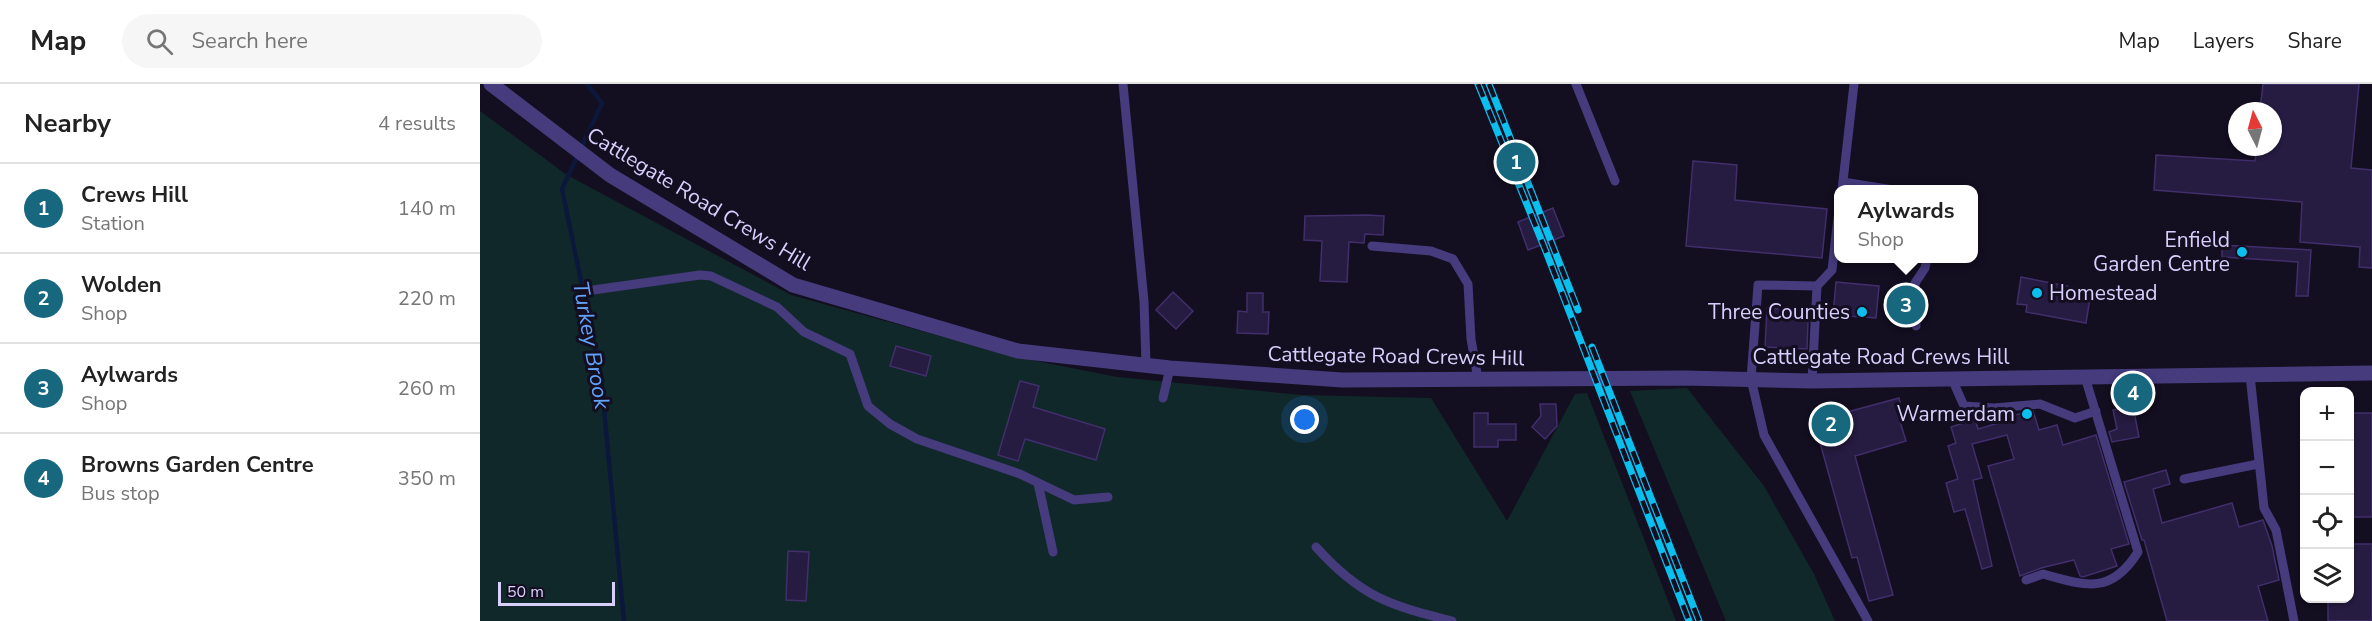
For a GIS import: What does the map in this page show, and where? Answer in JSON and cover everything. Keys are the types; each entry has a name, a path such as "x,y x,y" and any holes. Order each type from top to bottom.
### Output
{"street":[{"name":"Cattlegate Road Crews Hill","path":"490,84 592,161 793,285 1018,351 1170,368 1342,380 1751,379 1812,381 2372,373"}],"lane":[{"path":"1123,84 1144,301 1146,365"},
{"path":"1576,84 1614,181"},
{"path":"1842,185 1854,84"},
{"path":"1372,246 1431,251 1453,259 1468,284 1471,339 1478,379"},
{"path":"1812,381 1817,286 1832,270 1834,255"},
{"path":"1916,326 1915,283 1926,263"},
{"path":"593,290 700,275 724,280 777,307 814,338 850,354 868,406 890,424 917,439 1020,474 1074,500 1108,497"},
{"path":"1817,286 1758,285 1751,379 1764,435 1868,621"},
{"path":"1163,398 1170,368"},
{"path":"2250,375 2264,507 2276,530 2294,621"},
{"path":"2026,580 2043,574 2070,583 2091,585 2112,580 2127,570 2138,552 2085,377"},
{"path":"1952,379 1964,406 1994,408 2040,404 2075,418 2096,411"},
{"path":"2184,479 2258,464"},
{"path":"1038,483 1053,552"},
{"path":"1316,547 1336,569 1367,593 1403,608 1452,621"}],"green space":[{"path":"480,111 567,175 791,295 1016,357 1117,377 1302,395 1431,398 1507,521 1575,394 1587,393 1676,621 480,621"},
{"path":"1687,388 1764,486 1814,574 1835,621 1726,621 1630,391"}],"building":[{"path":"2263,84 2359,84 2351,168 2372,170 2372,268 2359,267 2360,247 2300,242 2302,202 2154,190 2156,155 2255,161 2256,156 2282,156 2282,102 2261,102"},
{"path":"1693,161 1737,165 1735,200 1827,209 1822,258 1686,246"},
{"path":"1553,208 1564,236 1528,250 1518,222"},
{"path":"1305,216 1384,216 1383,235 1365,234 1364,243 1349,242 1347,282 1320,281 1322,241 1304,240"},
{"path":"2222,245 2311,250 2308,296 2296,296 2298,262 2222,257"},
{"path":"2021,277 2087,290 2086,297 2090,298 2086,323 2026,312 2027,305 2017,304"},
{"path":"1836,282 1879,286 1876,318 1833,315"},
{"path":"1173,292 1193,311 1176,329 1156,310"},
{"path":"1247,293 1263,293 1263,312 1269,312 1268,334 1237,333 1238,311 1247,312"},
{"path":"1767,308 1797,310 1796,321 1808,321 1807,349 1765,347"},
{"path":"896,346 931,356 926,376 890,366"},
{"path":"1020,381 1039,386 1033,407 1105,429 1096,460 1025,439 1018,461 998,455"},
{"path":"1899,398 1903,413 1898,415 1906,441 1855,456 1893,595 1869,601 1857,557 1852,558 1814,421"},
{"path":"1540,404 1556,404 1557,426 1545,439 1532,427 1541,416"},
{"path":"2133,406 2139,437 2112,442 2109,432 2117,429 2113,410"},
{"path":"2033,411 2039,430 2057,425 2063,445 2096,435 2129,544 2111,549 2117,566 2083,577 2080,576 2074,560 2020,576 1988,466 2014,459 2007,435 1972,444 1982,478 1973,480 1992,566 1982,569 1965,509 1954,512 1946,483 1958,479 1948,446 1956,443 1951,427 1975,419 1978,429 2002,422 2001,418"},
{"path":"1474,413 1488,413 1488,424 1516,424 1516,440 1498,440 1498,447 1474,447"},
{"path":"2354,413 2372,413 2372,517 2354,517"},
{"path":"2166,470 2170,484 2153,489 2162,523 2232,503 2239,527 2263,520 2272,546 2279,580 2258,586 2268,621 2167,621 2144,540 2142,540 2124,482"},
{"path":"2354,544 2372,544 2372,621 2328,621 2328,603 2354,603"},
{"path":"788,551 809,552 806,601 786,600"}],"waterway":[{"name":"Turkey Brook","path":"587,84 602,103 562,189 601,377 624,621"}],"railway":[{"path":"1478,84 1545,249 1689,621"},
{"path":"1489,84 1578,310"},
{"path":"1592,347 1699,621"}],"place":[{"name":"Crews Hill","path":"1516,162"},
{"name":"Enfield Garden Centre","path":"2242,252"},
{"name":"Homestead","path":"2037,293"},
{"name":"Aylwards","path":"1906,305"},
{"name":"Three Counties","path":"1862,312"},
{"name":"Browns Garden Centre","path":"2133,393"},
{"name":"Warmerdam","path":"2027,414"},
{"name":"Wolden","path":"1831,424"}]}
